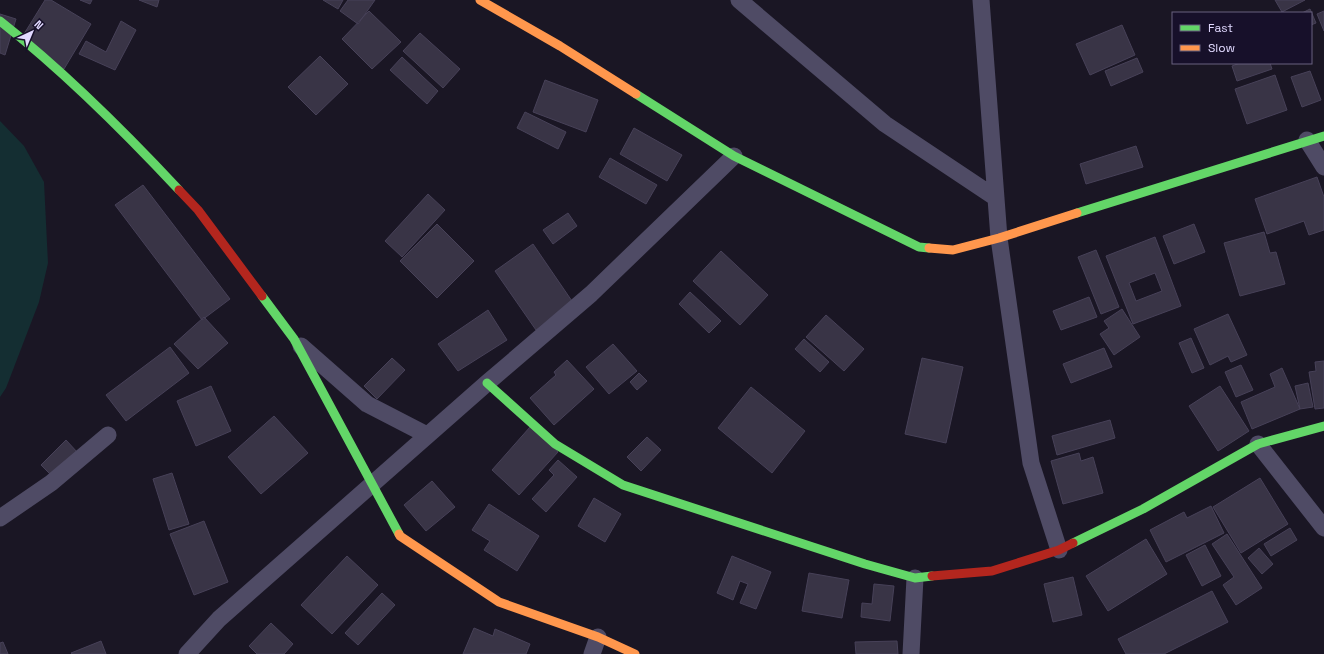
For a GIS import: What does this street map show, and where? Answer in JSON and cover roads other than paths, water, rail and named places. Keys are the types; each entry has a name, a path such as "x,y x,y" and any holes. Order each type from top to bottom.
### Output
{"street":[{"path":"480,0 560,46 734,156 919,247 953,250 999,238 1307,140 1324,136"},
{"path":"739,0 885,124 996,198"},
{"path":"981,0 999,238 1031,462 1059,550"},
{"path":"0,21 32,46 132,139 198,210 294,339 400,536 499,602 598,637 635,654"},
{"path":"1307,140 1324,167"},
{"path":"186,654 219,619 427,435 591,294 734,156"},
{"path":"294,339 367,404 427,435"},
{"path":"487,383 555,444 623,486 866,564 915,578 992,571 1059,550 1143,509 1258,444 1324,426"},
{"path":"0,518 51,483 108,435"},
{"path":"1258,444 1324,528"},
{"path":"912,654 915,578"},
{"path":"592,654 598,637"}]}
